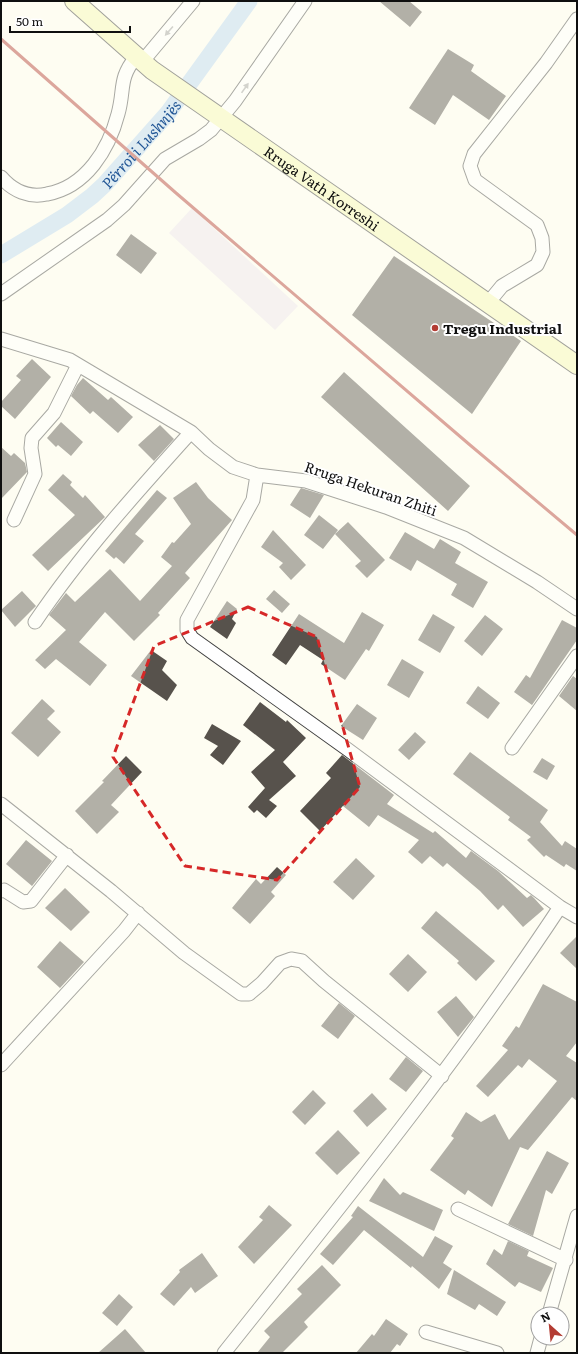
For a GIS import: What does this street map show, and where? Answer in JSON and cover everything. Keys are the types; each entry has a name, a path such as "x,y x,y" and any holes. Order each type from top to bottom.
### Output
{"main road":[{"name":"Rruga Vath Korreshi","path":"74,1 143,63 215,115 577,366"}],"street":[{"path":"1,177 8,185 20,192 39,196 49,194 66,187 90,169 108,144 114,130 119,110 123,76 143,63 193,1"},
{"path":"1,294 107,220 124,205 172,154 205,135 215,115 305,1"},
{"path":"488,303 502,286 511,279 537,265 543,252 542,238 537,225 475,180 470,166 474,154 546,63 577,19"},
{"name":"Rruga Hekuran Zhiti","path":"1,339 63,358 78,365 191,432 209,450 233,467 257,475 306,481 386,507 464,538 537,582 577,609"},
{"path":"14,520 35,474 31,448 32,438 54,413 78,365"},
{"path":"35,622 63,581 144,484 191,432"},
{"path":"257,475 253,500 187,620 187,630 192,638 347,749 560,907 577,916"},
{"path":"512,748 577,656"},
{"path":"1,804 67,855 184,953 241,994 249,994 258,987 280,963 291,959 302,961 324,981 442,1076"},
{"path":"1,891 4,890 23,902 31,901 67,855"},
{"path":"224,1353 364,1178 442,1076 560,907"},
{"path":"1,1065 124,931 138,913"},
{"path":"458,1209 566,1260"},
{"path":"552,1306 566,1260 577,1216"},
{"path":"426,1332 498,1353"}],"highlighted area":[{"path":"248,607 317,637 360,787 277,880 185,866 113,757 154,646"}],"shaded area":[{"path":"192,208 298,306 275,330 169,233"}],"building":[{"path":"379,1 409,1 422,12 410,27"},
{"path":"448,49 474,65 471,71 506,96 489,120 453,95 435,125 409,108"},
{"path":"131,234 157,253 141,274 116,255"},
{"name":"Tregu Industrial","path":"394,256 521,341 472,414 352,315"},
{"path":"32,359 51,377 15,419 1,406 1,402 21,380 16,376"},
{"path":"344,372 470,486 448,511 321,397"},
{"path":"83,378 108,400 111,397 133,417 118,433 93,411 90,414 71,396"},
{"path":"61,422 83,442 71,456 58,445 56,447 47,438"},
{"path":"160,425 174,439 154,461 138,445"},
{"path":"1,447 11,456 14,453 25,463 27,472 1,499"},
{"path":"63,474 72,482 70,485 83,498 85,495 105,517 48,571 32,555 75,515 48,490"},
{"path":"196,482 208,498 232,520 185,573 190,578 158,613 160,615 134,641 105,612 79,642 107,665 90,686 56,659 45,669 35,660 66,630 49,615 66,593 75,602 110,569 140,601 172,566 161,557 172,542 174,543 191,524 173,498"},
{"path":"301,488 324,495 310,518 290,505"},
{"path":"157,490 167,498 135,534 144,541 124,564 116,557 114,559 105,551"},
{"path":"319,515 338,530 323,549 304,535"},
{"path":"348,522 385,560 367,578 355,566 361,561 335,534"},
{"path":"273,530 306,565 291,580 279,567 283,563 261,547"},
{"path":"405,532 434,549 440,539 461,552 455,563 488,582 473,608 451,595 457,584 417,560 411,571 389,558"},
{"path":"274,590 290,604 282,613 266,599"},
{"path":"22,591 36,606 15,627 1,610"},
{"path":"227,601 237,609 232,619 236,623 227,639 210,627"},
{"path":"362,612 384,625 369,651 366,649 345,680 321,664 323,660 300,645 286,665 272,655 299,614 344,643"},
{"path":"433,614 455,627 440,653 418,640"},
{"path":"485,615 503,629 482,656 464,641"},
{"path":"562,620 577,628 577,640 532,705 514,692 526,675 530,678"},
{"path":"151,650 167,661 162,670 177,685 167,701 131,676"},
{"path":"402,659 424,672 409,698 387,685"},
{"path":"573,676 577,679 577,711 559,696"},
{"path":"478,686 500,703 488,719 466,703"},
{"path":"42,699 55,711 47,719 61,732 38,757 11,733"},
{"path":"260,702 286,722 287,720 306,738 283,762 296,776 269,800 277,806 266,818 257,810 254,813 248,807 265,788 251,772 275,750 243,725"},
{"path":"357,704 377,718 363,740 341,726"},
{"path":"212,724 241,741 223,765 210,755 218,746 204,738"},
{"path":"415,732 426,742 409,760 398,750"},
{"path":"470,752 548,810 540,822 562,846 565,841 577,849 577,871 566,864 564,867 546,855 544,857 527,840 531,837 508,820 510,817 453,774"},
{"path":"342,755 394,795 387,804 433,833 435,831 466,858 471,851 498,871 527,898 531,895 544,909 523,927 503,905 498,910 480,891 447,863 443,867 430,856 422,864 408,852 419,840 378,815 369,827 343,806 320,831 300,811 331,778 326,773"},
{"path":"126,756 142,772 111,805 119,812 97,834 75,811 104,782 102,781"},
{"path":"542,758 555,766 547,780 533,772"},
{"path":"26,840 52,861 32,886 6,864"},
{"path":"356,858 375,876 353,900 333,882"},
{"path":"277,867 286,875 271,892 275,896 250,924 232,908 256,879 261,884"},
{"path":"65,888 90,912 71,931 45,908"},
{"path":"436,911 495,961 476,981 457,963 459,961 421,928"},
{"path":"577,936 577,969 560,953"},
{"path":"60,941 84,962 60,988 37,967"},
{"path":"408,954 427,972 408,992 389,974"},
{"path":"543,984 577,1002 577,1042 566,1056 577,1063 577,1101 572,1097 528,1150 520,1147 492,1207 468,1190 465,1195 430,1170 454,1138 451,1136 466,1112 481,1122 495,1114 509,1140 557,1081 529,1059 522,1068 518,1065 488,1097 476,1086 508,1050 502,1046 516,1026 519,1028"},
{"path":"456,996 474,1017 458,1037 437,1012"},
{"path":"339,1003 355,1016 338,1039 321,1026"},
{"path":"406,1057 423,1071 406,1092 389,1079"},
{"path":"313,1090 326,1103 305,1125 292,1112"},
{"path":"372,1093 387,1109 367,1127 353,1111"},
{"path":"338,1130 360,1153 337,1175 315,1153"},
{"path":"547,1151 569,1163 552,1194 546,1190 533,1236 508,1224"},
{"path":"384,1178 400,1195 403,1192 443,1210 434,1231 369,1201"},
{"path":"269,1205 292,1225 254,1264 238,1247 263,1220 259,1217"},
{"path":"358,1206 423,1257 435,1236 453,1246 443,1263 452,1269 439,1289 412,1266 411,1268 364,1230 333,1265 320,1254 353,1217 351,1216"},
{"path":"508,1241 529,1251 527,1256 553,1268 541,1292 519,1282 515,1287 486,1264 494,1249 502,1255"},
{"path":"202,1253 218,1276 195,1293 191,1287 174,1306 160,1294 180,1272 179,1270"},
{"path":"322,1265 341,1285 304,1322 308,1327 282,1353 257,1353 270,1337 264,1331 302,1294 297,1289"},
{"path":"454,1270 506,1302 497,1316 479,1304 475,1310 447,1294"},
{"path":"119,1294 133,1307 117,1326 102,1313"},
{"path":"386,1319 408,1334 400,1346 397,1344 390,1353 356,1353 372,1334 374,1336"},
{"path":"125,1329 146,1353 98,1353"}],"waterway":[{"name":"Përroi i Lushnjës","path":"1,255 67,215 105,184 168,113 249,1"}],"railway":[{"path":"1,39 176,193 577,535"}],"place":[{"name":"Tregu Industrial","path":"435,328"}]}
